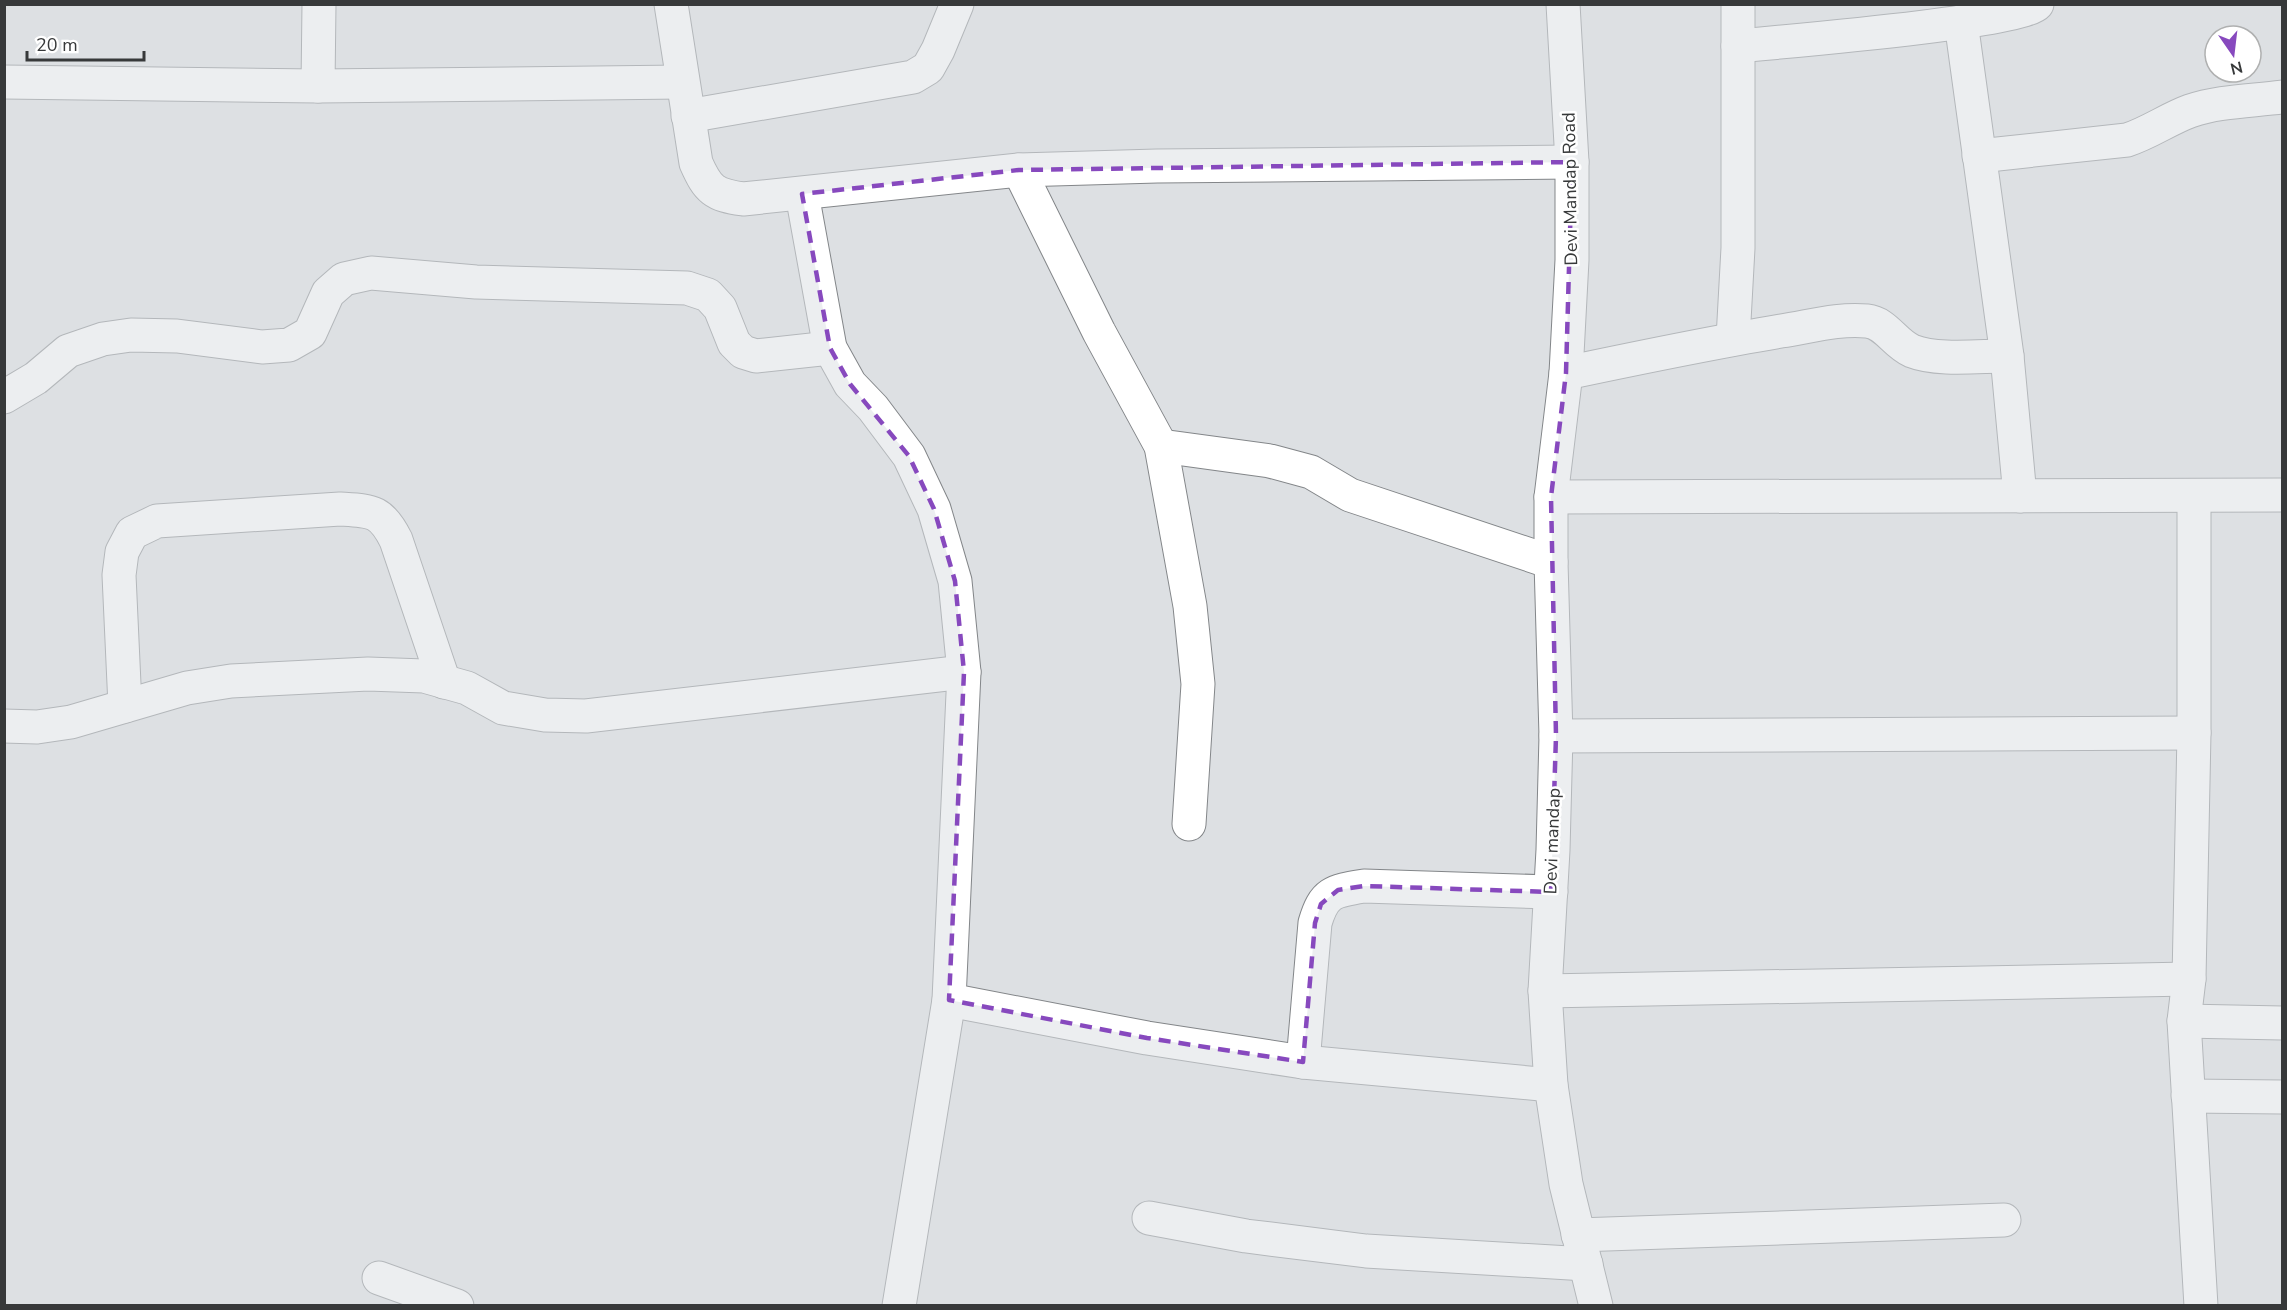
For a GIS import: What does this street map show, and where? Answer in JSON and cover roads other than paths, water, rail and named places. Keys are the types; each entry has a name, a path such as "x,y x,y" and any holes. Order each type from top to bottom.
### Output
{"street":[{"path":"318,86 320,4"},
{"path":"671,4 696,163 705,183 724,196 743,199 802,194 1019,170 1157,166 1572,162"},
{"path":"688,116 913,77 928,69 957,4"},
{"name":"Devi Mandap Road","path":"1563,4 1572,162 1572,260 1566,373"},
{"path":"1733,339 1738,248 1738,4"},
{"path":"1738,46 1960,22 2013,14 2033,9 2037,4"},
{"path":"1960,22 2007,356 2020,496"},
{"path":"4,82 318,86 682,82"},
{"path":"1979,156 2127,140 2148,133 2164,122 2193,111 2283,97"},
{"path":"1019,170 1099,332 1161,446 1190,606 1197,684 1189,824"},
{"path":"802,194 830,348 850,384 873,408 909,456 934,509 955,581 964,672 949,1000 899,1305"},
{"path":"4,397 36,378 68,351 103,339 143,335 177,336 262,347 289,345 310,333 328,293 344,279 371,273 476,282 687,288 708,295 720,308 734,343 743,352 756,356 830,348"},
{"path":"1566,373 1733,339 1847,320 1870,321 1884,328 1896,341 1910,350 1926,355 2007,356"},
{"name":"Devi mandap","path":"1566,373 1551,497 1556,736 1545,991 1551,1085 1566,1184 1596,1305"},
{"path":"1161,446 1269,461 1311,472 1350,495 1551,562"},
{"path":"1551,497 2283,495"},
{"path":"2194,496 2194,733 2188,979 2184,1022 2200,1305"},
{"path":"125,706 118,575 122,552 132,533 157,521 340,509 368,510 387,522 396,540 444,682"},
{"path":"4,726 37,727 71,722 187,688 231,681 368,674 424,676 467,688 503,708 545,715 586,716 964,672"},
{"path":"1556,736 2194,733"},
{"path":"1303,1062 1315,923 1321,904 1338,890 1364,886 1551,892"},
{"path":"1545,991 2188,979"},
{"path":"949,1000 1147,1038 1303,1062 1551,1085"},
{"path":"2184,1022 2283,1023"},
{"path":"2188,1096 2283,1097"},
{"path":"1149,1218 1246,1236 1366,1251 1582,1250 2004,1220"},
{"path":"380,1278 457,1305"}]}
